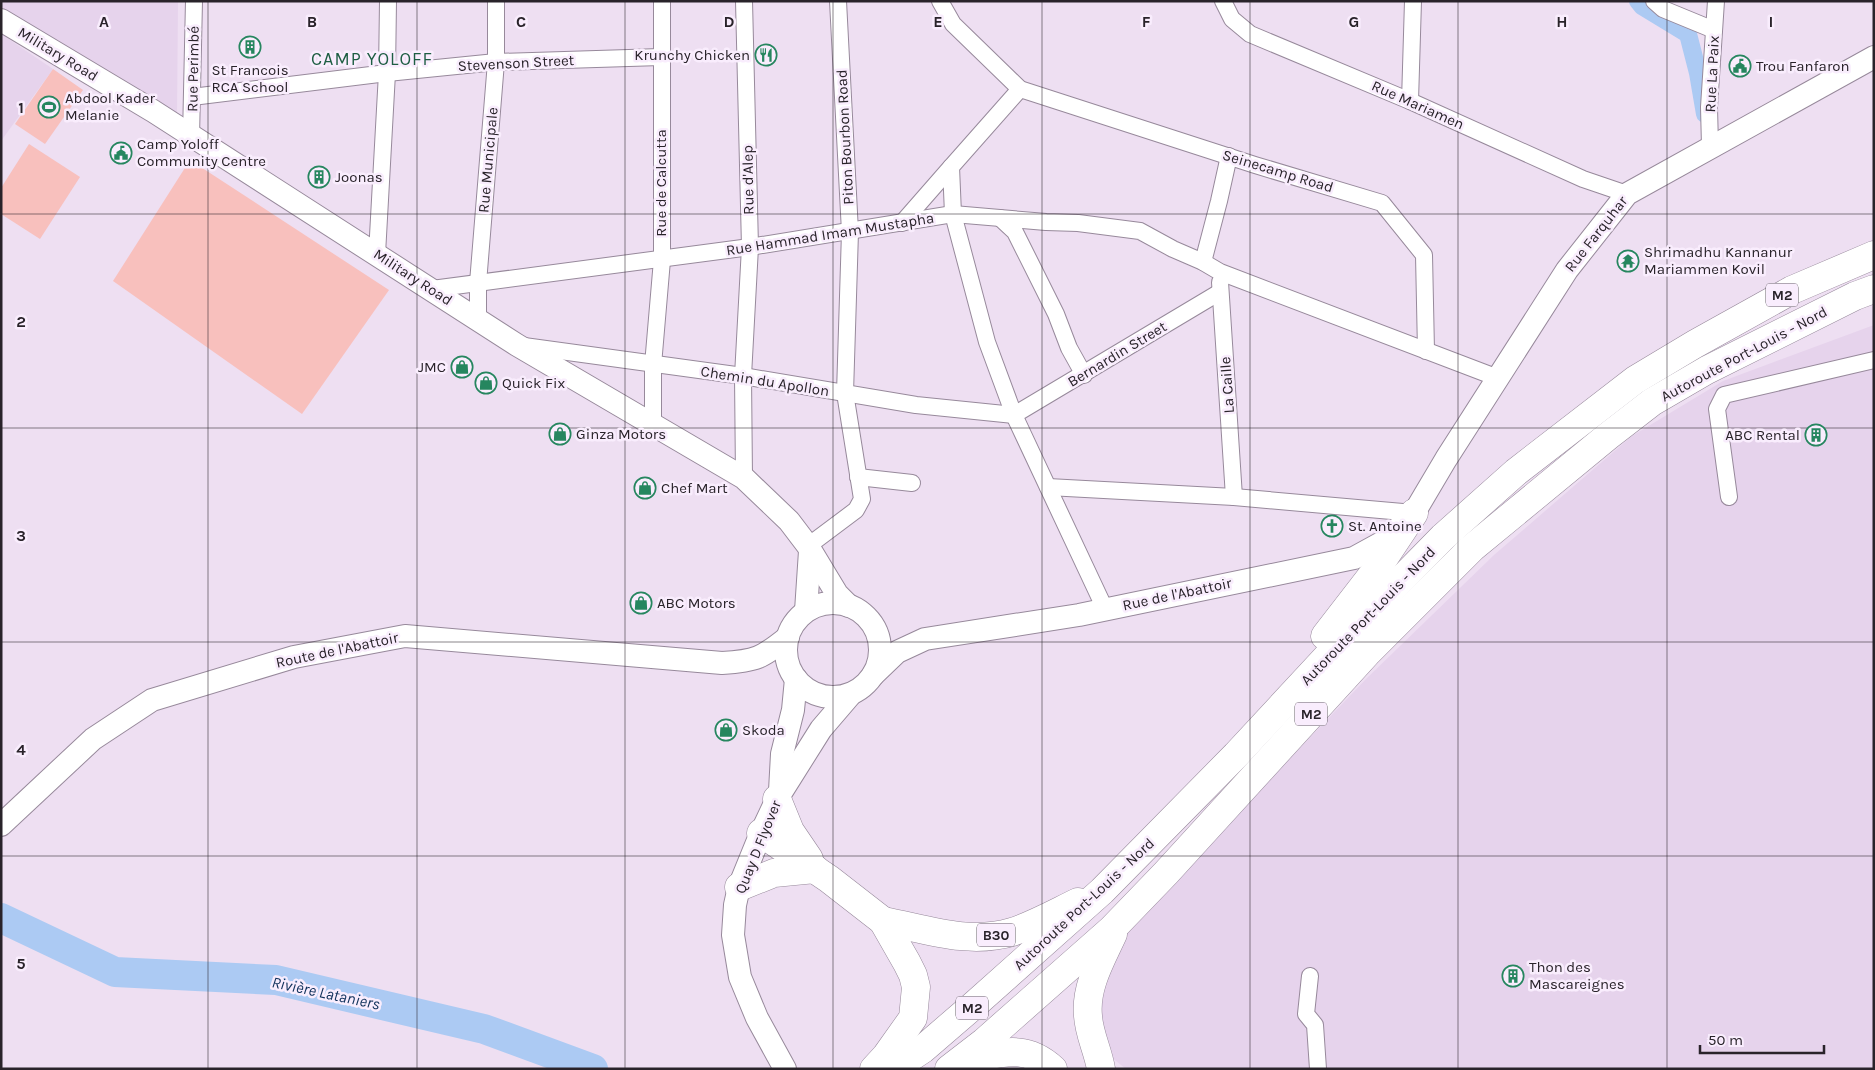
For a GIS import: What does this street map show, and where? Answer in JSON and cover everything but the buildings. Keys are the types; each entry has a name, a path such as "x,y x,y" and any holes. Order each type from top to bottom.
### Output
{"highway":[{"name":"Autoroute Port-Louis - Nord","path":"893,1069 923,1049 967,1012 1102,891 1236,755 1352,630 1444,537 1516,472 1635,380 1792,290 1874,254"},
{"name":"Autoroute Port-Louis - Nord","path":"955,1065 1042,991 1118,922 1166,873 1368,652 1472,548 1652,402 1707,370 1855,296 1874,289"},
{"path":"1236,755 1376,570 1414,513"},
{"path":"778,797 790,831 815,869"},
{"path":"761,833 815,869 884,921 908,963 916,988 913,1018 886,1056 874,1069"},
{"path":"739,887 774,873 815,869"},
{"name":"B30","path":"884,921 935,933 970,938 992,936 1013,932 1102,891"},
{"path":"1103,1067 1093,1043 1087,1015 1091,981 1118,922"},
{"path":"955,1065 1013,1052 1028,1052 1053,1069"}],"street":[{"name":"Rue Perimbé","path":"191,137 194,1"},
{"path":"377,254 387,73 388,1"},
{"name":"Rue Municipale","path":"478,320 478,283 496,62 496,1"},
{"name":"Rue de Calcutta","path":"653,425 653,365 662,260 662,1"},
{"name":"Rue d'Alep","path":"744,1 750,248 743,376 744,478"},
{"name":"Piton Bourbon Road","path":"809,548 856,510 862,499 845,393 850,232 838,1"},
{"path":"902,223 1020,89 953,24 940,1"},
{"name":"Rue Mariamen","path":"1223,1 1232,19 1250,34 1410,101 1583,178 1626,194"},
{"path":"1410,101 1413,1"},
{"path":"1654,1 1663,9 1714,30"},
{"name":"Rue La Paix","path":"1710,146 1709,107 1716,1"},
{"name":"Military Road","path":"1,20 152,111 478,320 744,478 789,521 809,548 838,594 857,611"},
{"name":"Stevenson Street","path":"192,97 387,73 496,62 661,57"},
{"name":"Rue Farquhar","path":"1414,513 1446,459 1561,279 1626,194 1874,57"},
{"name":"Seinecamp Road","path":"1020,89 1382,203 1424,255 1426,351"},
{"path":"1203,262 1229,156"},
{"path":"950,167 953,214 987,342 1014,415 1106,609"},
{"name":"Rue Hammad Imam Mustapha","path":"432,289 750,248 953,214 1078,223 1140,231 1220,272 1426,351"},
{"path":"1000,218 1015,232 1056,314 1069,348 1084,375"},
{"name":"La Caille","path":"1220,272 1234,497"},
{"name":"Bernardin Street","path":"1014,415 1084,375 1220,292"},
{"name":"Chemin du Apollon","path":"517,344 653,365 743,376 916,405 1014,415"},
{"path":"1426,351 1498,378"},
{"path":"1729,497 1718,409 1724,395 1874,360"},
{"path":"858,477 912,483"},
{"path":"1048,487 1234,497 1414,513"},
{"name":"Rue de l'Abattoir","path":"873,675 897,652 925,639 1106,609 1354,558 1385,541 1414,513"},
{"path":"806,611 809,548"},
{"path":"778,797 782,754 793,710 793,675 786,654 788,637 792,626 806,611 827,604 838,603 857,611 873,626 878,638 879,664 864,687 851,694 836,698 821,696 807,690 793,675"},
{"name":"Rue de l'Abattoir","path":"857,611 887,631 925,639"},
{"name":"Route de l'Abattoir","path":"1,825 93,739 152,700 294,656 405,636 722,663 748,662 766,654 788,637"},
{"name":"Route de l'Abattoir","path":"722,663 745,669 793,675"},
{"name":"Quay D Flyover","path":"783,1066 757,1018 740,977 733,935 735,905 739,887 778,797 820,729 851,694"},
{"path":"1310,976 1306,1014 1315,1026 1318,1069"}],"shaded area":[{"path":"1,1 178,1 177,118 1,11"},
{"path":"1,34 53,69 1,141"},
{"name":"Abdool Kader Melanie","path":"53,69 83,90 45,144 15,124"},
{"path":"29,144 80,177 40,239 1,214 1,188"},
{"path":"190,160 389,290 302,414 113,281"},
{"path":"1874,325 1874,1069 1126,1069 1106,1053 1093,996 1113,943 1366,679 1494,555 1632,436 1723,381"}],"waterway":[{"path":"1638,1 1642,6 1688,34 1698,73 1705,114"},
{"name":"Rivière Lataniers","path":"1,918 115,972 276,980 484,1029 593,1069"}],"place":[{"name":"St Francois RCA School","path":"250,47"},
{"name":"Krunchy Chicken","path":"766,55"},
{"name":"Trou Fanfaron","path":"1740,66"},
{"name":"Abdool Kader Melanie","path":"49,107"},
{"name":"Camp Yoloff Community Centre","path":"121,153"},
{"name":"Joonas","path":"319,177"},
{"name":"Shrimadhu Kannanur Mariammen Kovil","path":"1628,261"},
{"name":"JMC","path":"462,367"},
{"name":"Quick Fix","path":"486,383"},
{"name":"Ginza Motors","path":"560,434"},
{"name":"ABC Rental","path":"1816,435"},
{"name":"Chef Mart","path":"645,488"},
{"name":"St. Antoine","path":"1332,526"},
{"name":"ABC Motors","path":"641,603"},
{"name":"Skoda","path":"726,730"},
{"name":"Thon des Mascareignes","path":"1513,976"}],"district":[{"name":"CAMP YOLOFF","path":"372,59"}]}
